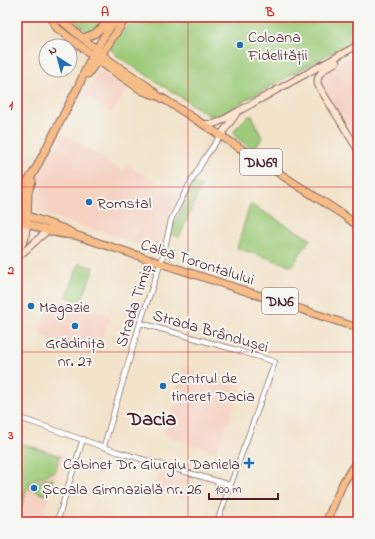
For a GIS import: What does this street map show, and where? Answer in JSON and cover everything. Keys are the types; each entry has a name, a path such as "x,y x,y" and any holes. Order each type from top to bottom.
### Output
{"main road":[{"name":"DN69","path":"52,17 62,21 83,38 97,55"},
{"name":"DN69","path":"52,17 57,28 97,55 131,84 143,91 158,96 203,124 342,214 358,226"},
{"path":"83,38 94,34 108,23 126,17"},
{"path":"97,55 126,17"},
{"path":"17,196 34,172 109,30 117,21"},
{"path":"203,124 216,123 240,111 358,45"},
{"path":"358,49 325,68 318,75 317,80 321,90 358,150"},
{"path":"304,76 317,80"},
{"path":"221,136 240,111"},
{"path":"17,253 26,239 22,218 34,172"},
{"path":"17,239 21,231 21,198 24,186"},
{"name":"Calea Torontalului","path":"22,218 48,230 66,235 75,235"},
{"name":"Calea Torontalului","path":"22,218 67,230 75,235 161,264 358,328"},
{"path":"17,258 48,230"},
{"path":"326,522 343,483 358,459"}],"street":[{"name":"Strada Timiș","path":"104,446 140,323 161,264 171,220 206,156 221,136"},
{"name":"Strada Brândușei","path":"140,323 233,348 275,362 230,485"},
{"path":"17,417 118,452 230,485 217,522"},
{"path":"58,522 83,439"}],"shaded area":[{"path":"358,49 358,149 322,88 323,76 349,58 349,54"},
{"path":"100,71 127,89 111,113 85,95"},
{"path":"63,133 123,171 127,164 181,197 170,214 159,251 32,210 31,188"},
{"name":"Grădinița nr. 27","path":"51,297 111,316 98,354 39,335"},
{"path":"184,367 242,386 216,452 164,435 178,400 173,398"},
{"name":"Școala Gimnazială nr. 26","path":"17,440 64,455 40,522 17,522"},
{"path":"159,470 189,479 183,499 153,490"}],"green space":[{"path":"70,17 111,17 94,30 90,31 83,28"},
{"path":"135,17 358,17 358,38 217,116 208,115 117,56 111,50 112,44"},
{"path":"249,116 252,116 262,138 254,150 237,138 235,134 237,127"},
{"path":"193,182 201,187 179,237 170,234"},
{"path":"250,204 310,239 292,266 237,248"},
{"path":"79,263 94,268 81,302 67,297"},
{"name":"Școala Gimnazială nr. 26","path":"17,442 60,456 55,471 28,483 28,485 48,478 53,479 48,496 27,488 22,506 17,505"}],"place":[{"name":"Coloana Fidelității","path":"240,45"},
{"name":"Romstal","path":"89,202"},
{"name":"Magazie","path":"31,306"},
{"name":"Grădinița nr. 27","path":"75,326"},
{"name":"Centrul de tineret Dacia","path":"163,386"},
{"name":"Cabinet Dr. Giurgiu Daniela","path":"249,463"},
{"name":"Școala Gimnazială nr. 26","path":"34,488"}],"district":[{"name":"Dacia","path":"152,418"}]}
